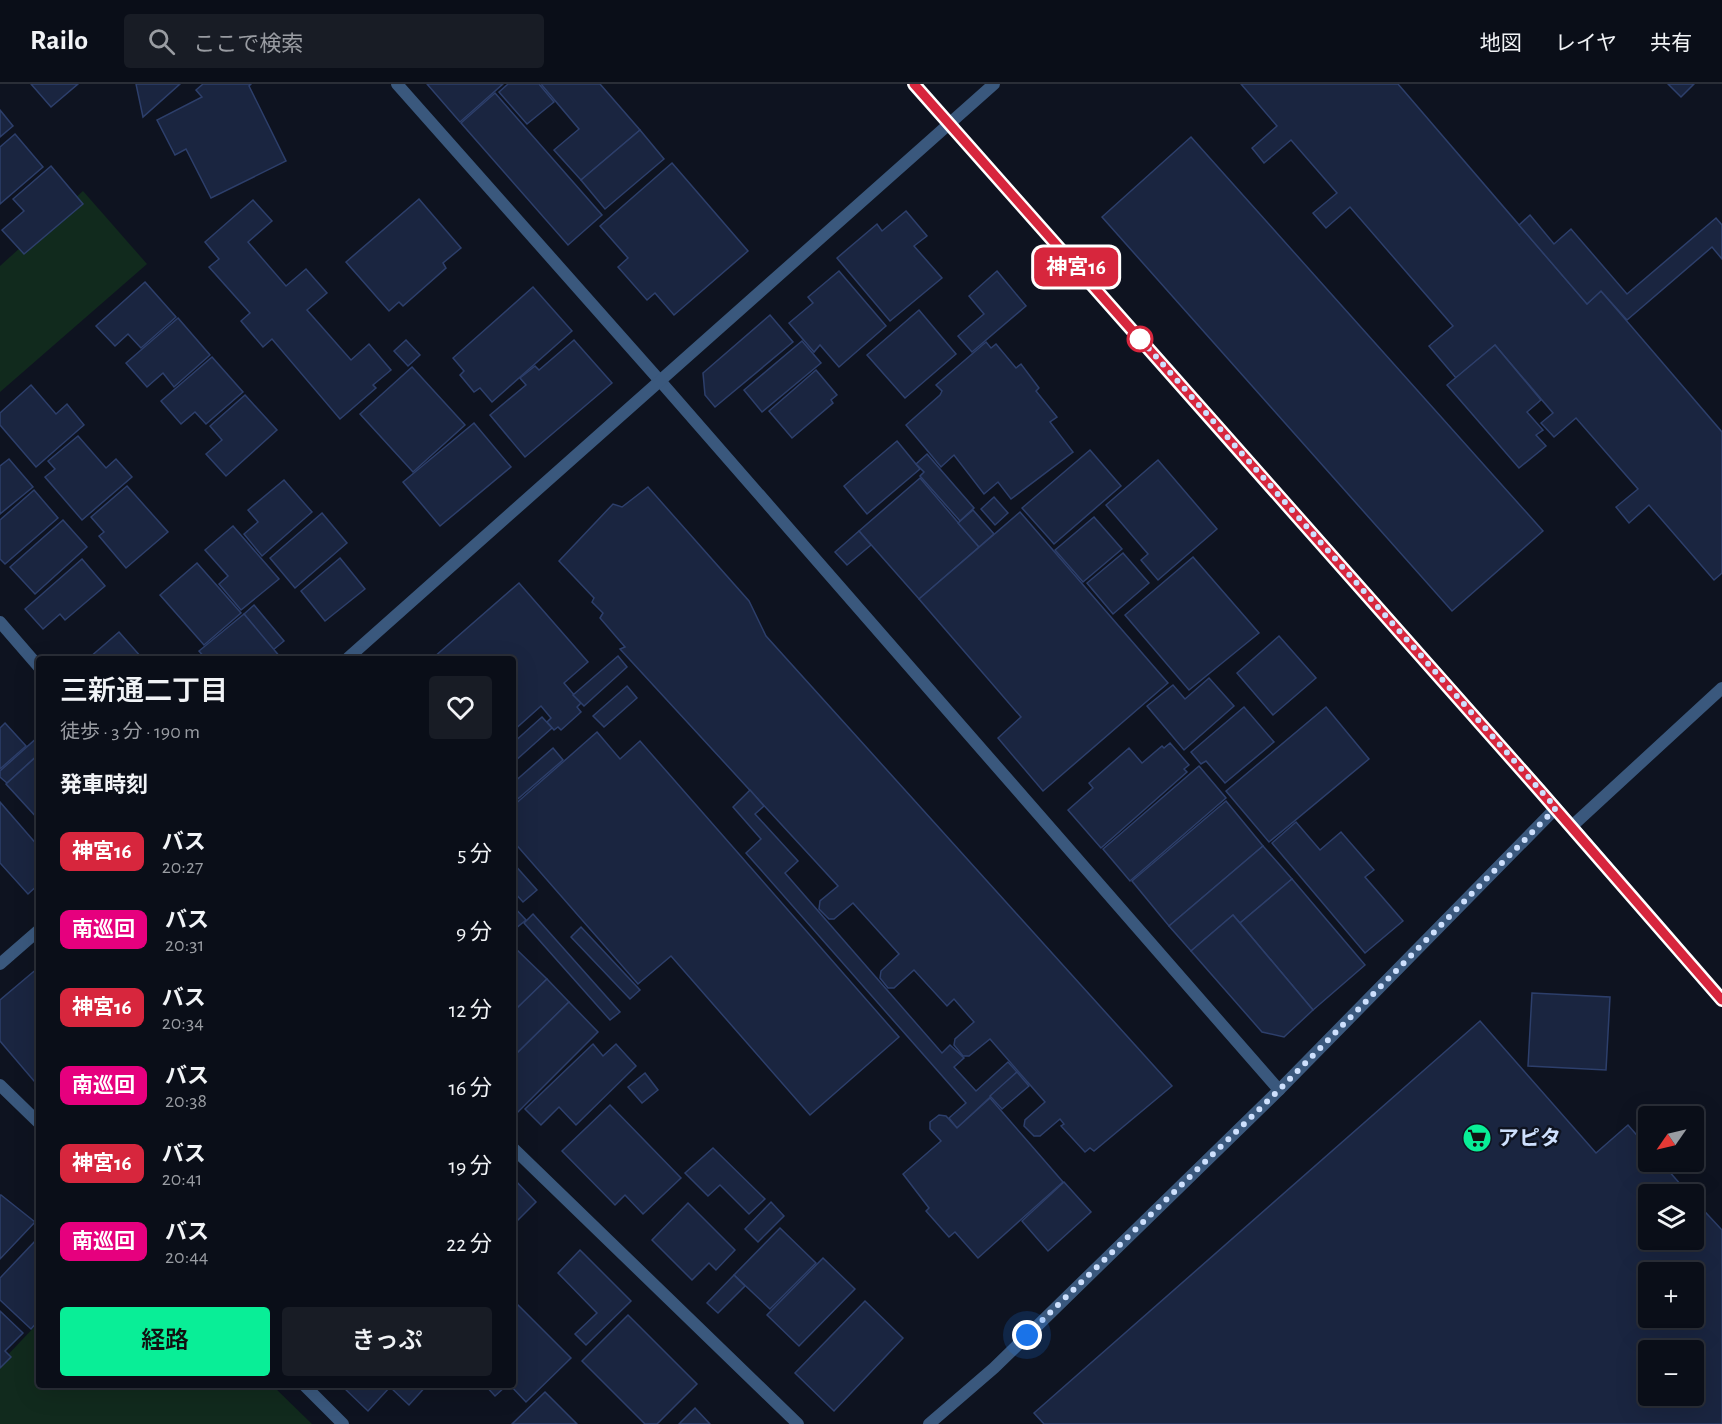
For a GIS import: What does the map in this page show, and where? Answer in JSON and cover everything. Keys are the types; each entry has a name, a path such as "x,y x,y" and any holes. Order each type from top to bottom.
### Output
{"street":[{"path":"397,84 661,382 1279,1090"},
{"path":"914,84 1556,808 1722,1000"},
{"path":"350,656 994,84"},
{"path":"0,622 36,664"},
{"path":"1571,827 1722,688"},
{"path":"929,1424 994,1368 1279,1090 1556,808"},
{"path":"0,964 36,933"},
{"path":"0,1085 36,1120"},
{"path":"516,1151 798,1424"},
{"path":"307,1388 343,1424"}],"green space":[{"path":"83,191 147,264 0,392 0,266"},
{"path":"36,1325 36,1388 275,1388 312,1424 0,1424 0,1363"}],"building":[{"path":"31,84 78,84 51,107"},
{"path":"136,84 180,84 143,117"},
{"path":"203,84 251,84 249,86 286,161 211,198 186,149 175,155 157,120 202,97 196,90"},
{"path":"427,84 503,84 460,122"},
{"path":"508,84 539,84 554,102 527,124 499,92"},
{"path":"541,84 600,84 640,130 581,180 554,150 579,129"},
{"path":"1241,84 1398,84 1587,304 1601,291 1722,432 1722,573 1714,580 1649,505 1629,523 1616,507 1638,489 1576,418 1554,437 1541,423 1553,413 1495,345 1456,378 1429,346 1453,326 1350,207 1326,228 1313,213 1337,193 1291,140 1264,163 1252,148 1277,126"},
{"path":"1668,84 1694,84 1681,97"},
{"path":"495,93 602,215 568,245 461,123"},
{"path":"0,110 13,126 0,137"},
{"path":"640,130 664,159 605,209 581,180"},
{"path":"15,134 43,167 0,204 0,147"},
{"path":"1191,137 1543,531 1452,611 1102,217"},
{"path":"672,163 748,251 674,315 655,293 647,300 618,267 628,258 600,226"},
{"path":"51,166 83,204 24,254 2,230 24,211 13,199"},
{"path":"419,199 461,248 443,263 446,268 403,306 399,302 389,311 346,262"},
{"path":"253,200 272,221 248,242 286,286 306,269 327,293 307,310 351,360 369,344 391,370 373,385 376,388 340,419 272,339 263,347 241,321 250,313 209,267 219,259 205,242"},
{"path":"906,211 927,236 914,246 942,278 890,321 837,258 877,224 882,231"},
{"path":"1530,215 1554,244 1571,229 1627,294 1716,218 1722,225 1722,259 1712,247 1627,320 1601,291 1587,304 1519,225"},
{"path":"839,271 886,326 839,367 820,345 814,352 789,323 813,303 808,297"},
{"path":"997,271 1026,306 972,352 958,336 984,314 969,296"},
{"path":"145,282 176,317 141,348 128,334 115,346 96,326"},
{"path":"533,287 572,331 492,402 480,388 474,392 460,375 464,371 453,358"},
{"path":"919,310 956,354 905,398 867,355"},
{"path":"770,315 793,342 715,407 705,395 703,373"},
{"path":"178,318 210,355 174,387 163,373 147,387 126,363"},
{"path":"406,340 420,355 408,366 394,351"},
{"path":"574,340 612,383 525,457 490,415 526,385 520,378 535,366 539,370"},
{"path":"802,341 821,363 762,412 744,390"},
{"path":"986,342 991,348 996,344 1016,368 1021,364 1039,388 1036,391 1057,417 1050,422 1073,452 1011,499 998,482 984,494 954,455 941,467 906,425 940,395 942,391 936,385"},
{"path":"1495,345 1541,400 1527,412 1543,430 1536,435 1546,446 1519,468 1447,385"},
{"path":"212,357 243,392 206,424 195,412 181,424 161,401"},
{"path":"412,367 465,425 413,472 360,414"},
{"path":"816,370 837,395 831,400 833,403 792,438 769,411"},
{"path":"31,385 56,414 67,404 84,425 36,467 0,425 0,413"},
{"path":"245,395 277,430 226,476 206,454 222,440 210,426"},
{"path":"474,423 511,467 440,526 403,482"},
{"path":"78,436 106,468 116,459 132,477 82,520 45,477 55,469 48,461"},
{"path":"897,441 920,469 867,514 844,486"},
{"path":"1090,450 1121,486 1054,544 1022,508"},
{"path":"927,454 974,508 960,521 920,476 924,472 916,464"},
{"path":"9,459 33,487 0,514 0,466"},
{"path":"1158,460 1217,529 1158,580 1141,560 1148,554 1106,505"},
{"path":"920,478 979,547 919,599 859,531"},
{"path":"284,480 312,512 262,556 244,534 258,522 248,510"},
{"path":"127,486 168,532 126,568 99,536 104,532 91,517"},
{"path":"648,487 749,601 766,636 1172,1086 1094,1151 1090,1148 1085,1152 1061,1126 1064,1124 1060,1119 1040,1136 1034,1136 1024,1126 1025,1120 1045,1102 990,1039 969,1056 963,1056 954,1045 955,1039 974,1022 954,999 947,1006 914,970 894,988 888,988 880,978 881,971 899,954 853,903 834,919 829,919 819,909 820,901 838,886 620,649 625,647 600,618 603,613 592,602 594,598 559,561 613,504 622,507"},
{"path":"34,490 58,518 5,564 0,559 0,520"},
{"path":"994,497 1008,513 995,525 981,509"},
{"path":"973,510 994,534 979,547 958,523"},
{"path":"1020,512 1168,683 1043,791 998,738 1021,717 919,599"},
{"path":"322,513 347,543 295,588 270,558"},
{"path":"1094,517 1122,549 1083,582 1055,550"},
{"path":"63,520 87,547 35,594 10,567"},
{"path":"233,526 279,579 241,610 219,584 228,576 205,550"},
{"path":"859,531 871,545 847,565 835,552"},
{"path":"1123,553 1149,583 1113,614 1087,583"},
{"path":"1193,557 1259,633 1189,690 1125,615"},
{"path":"340,558 365,589 325,621 301,591"},
{"path":"82,559 105,586 65,620 60,614 43,629 25,609"},
{"path":"197,563 241,613 204,645 160,595"},
{"path":"519,583 588,662 564,683 581,703 577,707 581,712 561,730 558,727 554,730 547,722 551,718 541,706 516,728 516,656 435,656"},
{"path":"254,605 284,641 273,650 244,614"},
{"path":"244,614 279,656 203,656 199,651"},
{"path":"119,632 140,656 91,656"},
{"path":"1279,636 1316,678 1273,715 1237,673"},
{"path":"618,656 627,667 584,706 573,695"},
{"path":"1209,678 1234,706 1184,750 1147,706 1173,685 1185,699"},
{"path":"627,686 637,698 604,727 593,716"},
{"path":"1244,707 1274,742 1225,783 1206,761 1201,764 1191,752"},
{"path":"1326,707 1369,759 1269,842 1226,791"},
{"path":"542,717 552,728 516,760 516,740"},
{"path":"5,723 26,746 0,769 0,728"},
{"path":"597,732 620,759 640,741 899,1037 810,1115 671,956 638,984 516,844 516,803"},
{"path":"36,739 36,757 7,783 0,777 0,771"},
{"path":"1170,743 1189,765 1184,769 1187,772 1101,848 1068,810 1093,788 1089,783 1129,748 1142,763 1162,746 1164,748"},
{"path":"553,748 563,760 516,800 516,780"},
{"path":"36,757 36,817 6,784"},
{"path":"1199,766 1226,798 1130,881 1103,849"},
{"path":"750,790 764,806 755,814 798,861 785,873 942,1053 950,1045 964,1058 954,1067 976,1091 1008,1062 1017,1072 957,1128 949,1118 966,1103 746,853 761,839 733,807"},
{"path":"1226,801 1263,846 1169,926 1132,881"},
{"path":"0,802 36,844 36,887 28,894 0,863"},
{"path":"1296,822 1320,850 1341,832 1374,870 1365,877 1403,921 1365,953 1272,843"},
{"path":"1263,846 1292,879 1240,923 1233,915 1191,951 1169,926"},
{"path":"516,866 537,890 523,902 516,894"},
{"path":"1292,879 1365,965 1313,1010 1240,923"},
{"path":"516,909 526,920 516,928"},
{"path":"533,914 620,1012 610,1020 524,923"},
{"path":"1233,915 1313,1010 1284,1037 1262,1032 1191,951"},
{"path":"581,927 640,990 630,999 571,937"},
{"path":"516,949 547,979 516,1009"},
{"path":"36,970 36,1079 34,1081 0,1041 0,1000"},
{"path":"547,979 569,1002 516,1054 516,1009"},
{"path":"1532,993 1610,997 1606,1070 1528,1066"},
{"path":"569,1002 598,1032 516,1114 516,1054"},
{"name":"アピタ","path":"1480,1021 1596,1153 1628,1125 1638,1136 1638,1172 1670,1172 1680,1184 1638,1184 1638,1250 1704,1250 1704,1211 1722,1230 1722,1424 1044,1424 1034,1413"},
{"path":"593,1044 603,1056 616,1044 636,1066 576,1125 559,1107 541,1125 525,1109"},
{"path":"1017,1072 1029,1086 1002,1109 990,1096"},
{"path":"645,1073 658,1090 642,1103 628,1087"},
{"path":"990,1098 1063,1182 978,1258 955,1232 949,1237 926,1211 929,1208 903,1174 941,1141 930,1129 930,1122 939,1115 946,1116 957,1128"},
{"path":"610,1105 681,1178 643,1214 625,1195 615,1205 562,1151"},
{"path":"713,1148 765,1199 749,1214 720,1185 708,1196 685,1173"},
{"path":"516,1181 536,1202 516,1222"},
{"path":"1064,1182 1091,1212 1048,1251 1022,1221"},
{"path":"0,1195 35,1222 0,1259"},
{"path":"771,1202 784,1216 758,1242 745,1229"},
{"path":"688,1203 735,1250 716,1270 709,1263 692,1280 652,1240"},
{"path":"780,1228 816,1263 770,1309 734,1275"},
{"path":"36,1240 36,1323 31,1329 0,1300 0,1278"},
{"path":"580,1250 631,1301 586,1345 575,1334 597,1313 558,1273"},
{"path":"823,1258 855,1289 799,1346 767,1315"},
{"path":"734,1275 745,1286 718,1313 707,1303"},
{"path":"865,1301 903,1338 834,1411 795,1373"},
{"path":"516,1303 571,1358 526,1402 513,1388 516,1388"},
{"path":"0,1311 23,1333 5,1351 11,1357 0,1368"},
{"path":"628,1315 697,1384 657,1424 645,1424 582,1361"},
{"path":"344,1388 389,1388 368,1411"},
{"path":"391,1388 424,1388 409,1405"},
{"path":"488,1388 504,1388 495,1396"},
{"path":"545,1392 577,1424 512,1424"},
{"path":"695,1408 710,1424 679,1424"}],"bus line":[{"name":"神宮16","path":"914,84 1722,1000"}],"place":[{"name":"アピタ","path":"1477,1138"}],"route":[{"path":"1027,1335 1279,1090 1556,808 1136,334 1140,339"}]}
